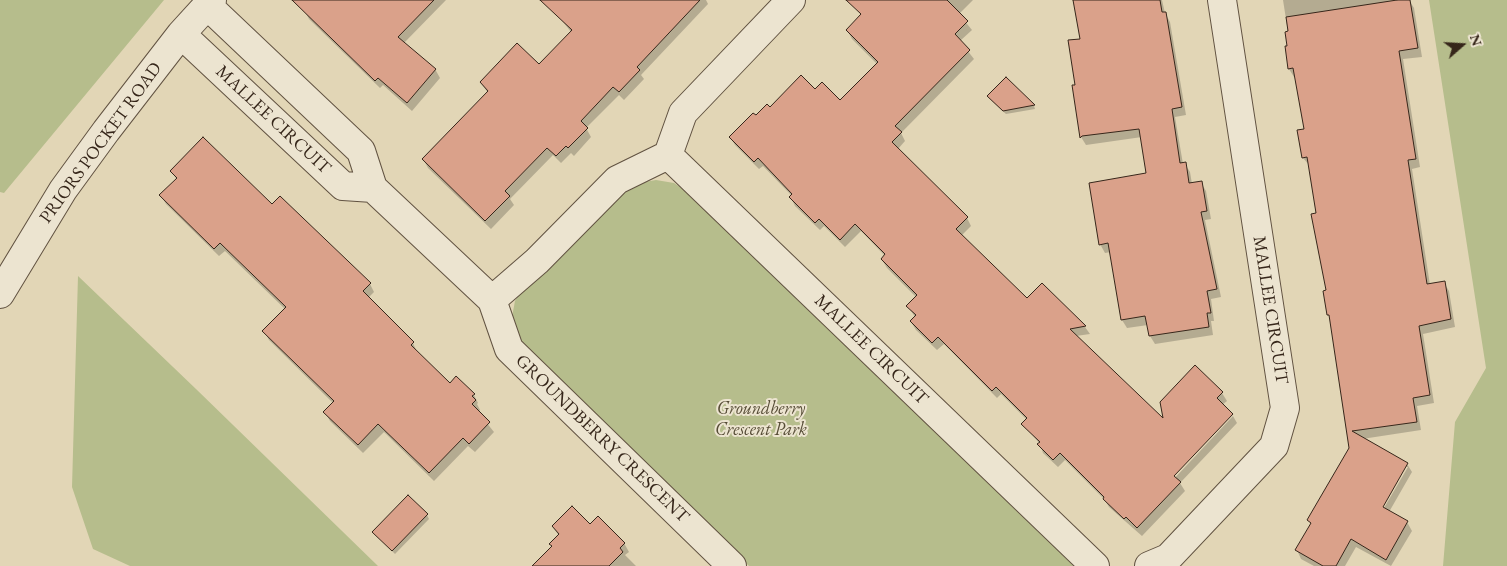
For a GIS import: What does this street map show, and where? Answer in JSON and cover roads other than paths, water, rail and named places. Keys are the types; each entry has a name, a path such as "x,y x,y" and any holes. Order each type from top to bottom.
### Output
{"street":[{"path":"210,3 360,150 373,188 492,300 537,261 618,180 668,156 683,112 791,0"},
{"name":"MALLEE CIRCUIT","path":"1149,566 1168,558 1274,446 1285,408 1222,0"},
{"name":"PRIORS POCKET ROAD","path":"0,294 63,190 180,34 210,3"},
{"name":"MALLEE CIRCUIT","path":"180,34 343,186 373,188"},
{"name":"MALLEE CIRCUIT","path":"668,156 1095,566"},
{"name":"GROUNDBERRY CRESCENT","path":"492,300 509,349 732,566"}],"park label":[{"name":"Groundberry Crescent Park","path":"761,419"}]}
